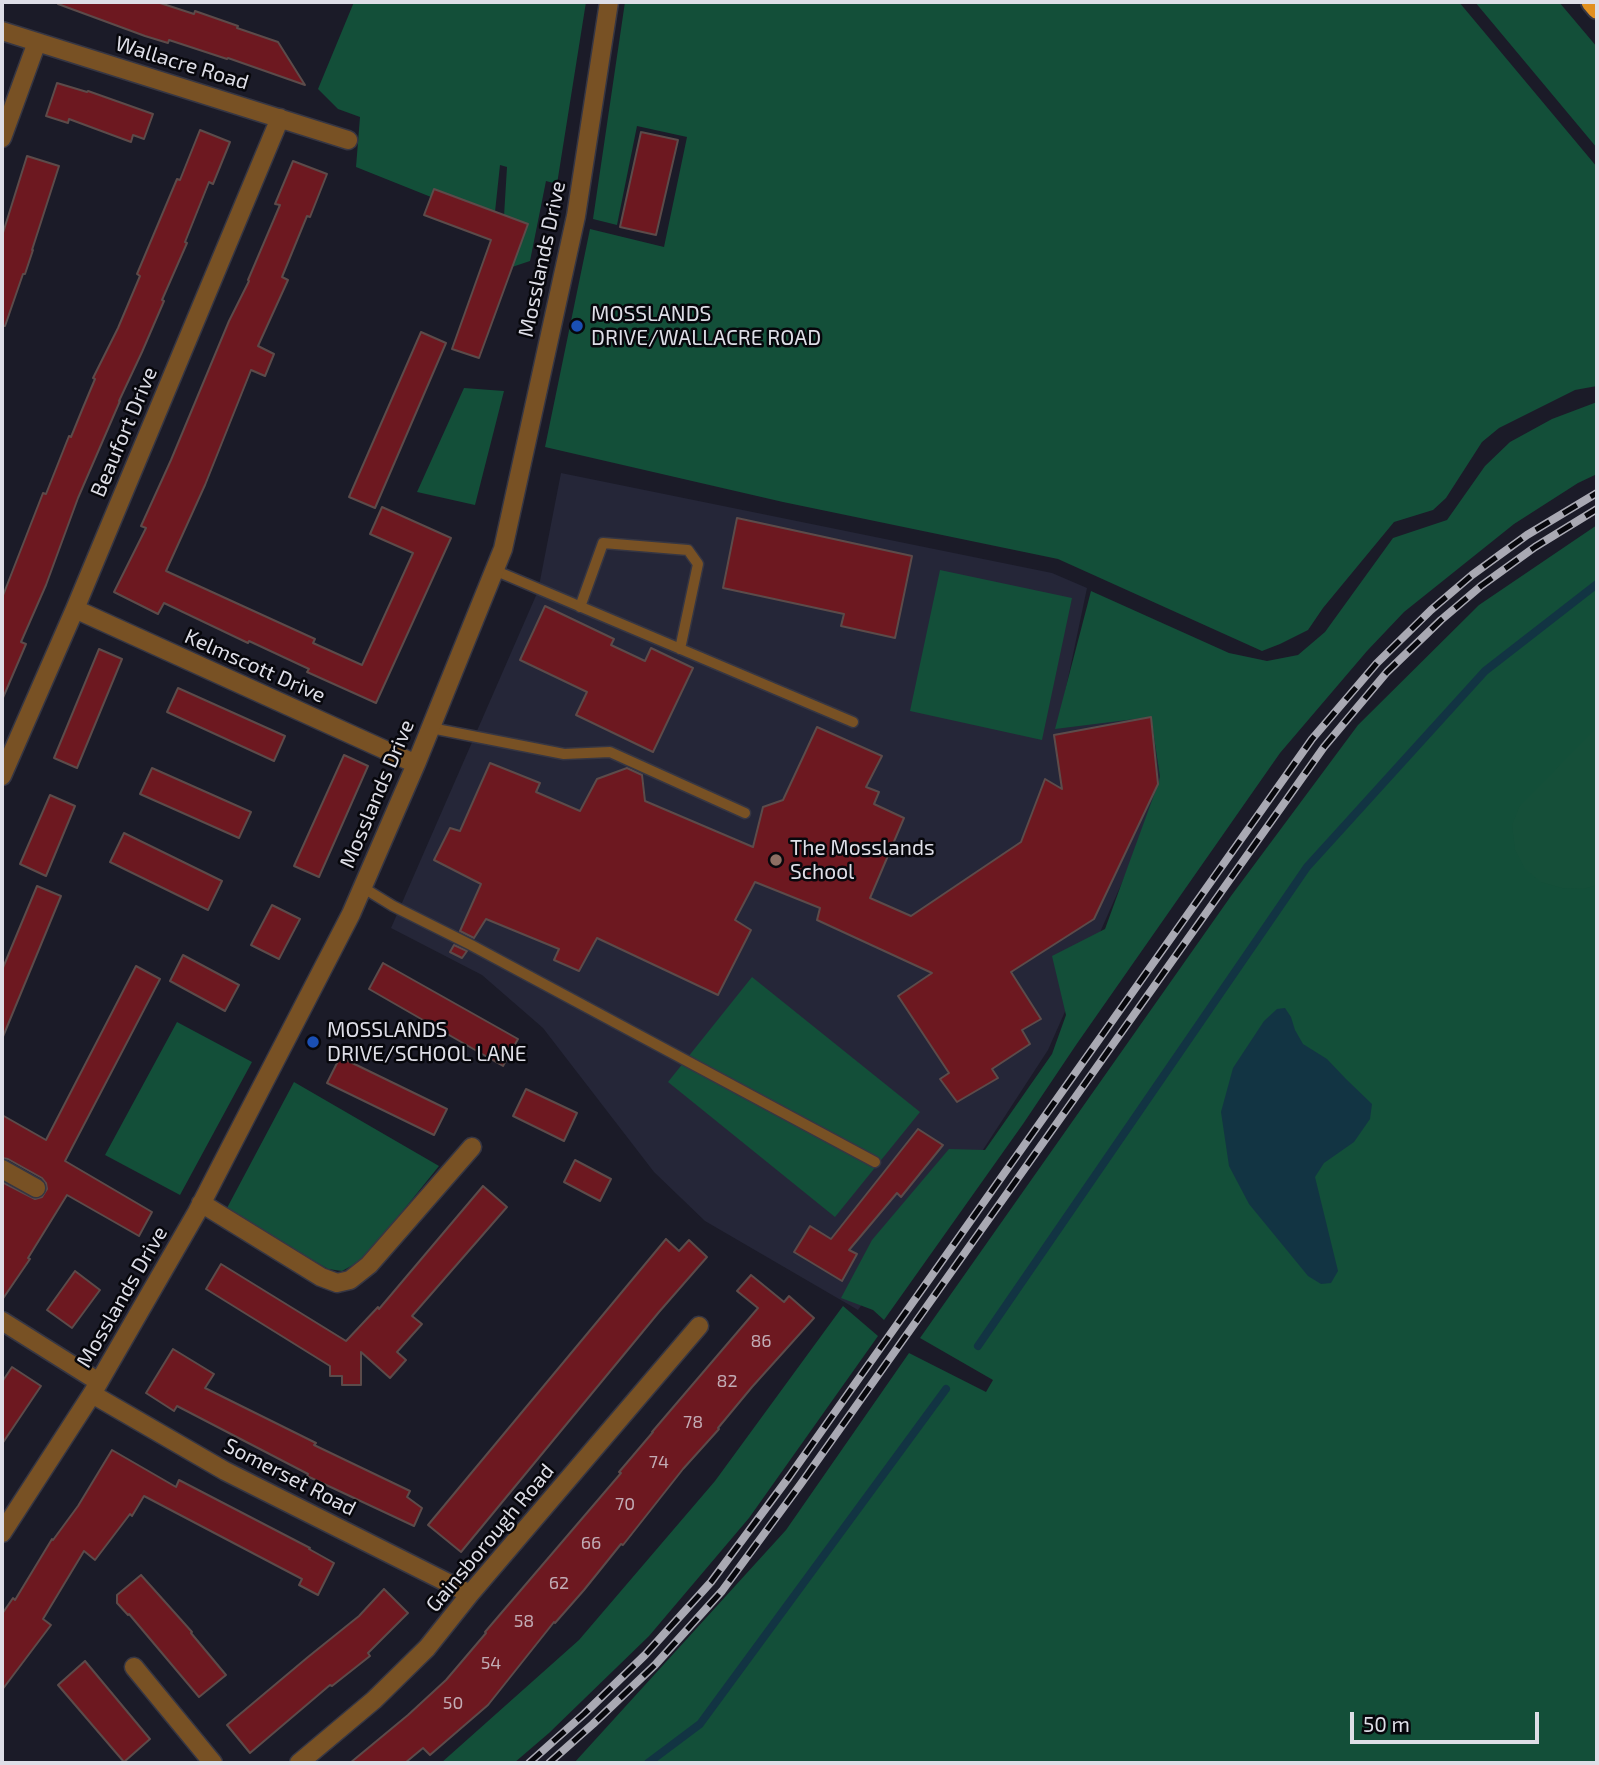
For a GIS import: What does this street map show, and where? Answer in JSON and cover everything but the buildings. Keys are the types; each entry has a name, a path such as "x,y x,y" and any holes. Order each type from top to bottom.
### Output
{"highway":[{"path":"1591,2 1597,9"}],"street":[{"name":"Mosslands Drive","path":"2,1533 96,1388 201,1203 351,914 431,728 503,549 576,216 609,2"},
{"name":"Wallacre Road","path":"2,31 348,140"},
{"path":"2,138 37,42"},
{"name":"Beaufort Drive","path":"3,767 75,609 280,118"},
{"name":"Kelmscott Drive","path":"75,609 416,764"},
{"path":"201,1203 321,1277 337,1283 350,1280 369,1265 471,1147"},
{"path":"2,1169 36,1188"},
{"name":"Somerset Road","path":"2,1321 96,1388 225,1471 470,1594"},
{"name":"Gainsborough Road","path":"299,1763 374,1700 427,1648 699,1326"},
{"path":"134,1667 213,1763"}],"lane":[{"path":"580,607 603,543 688,550 698,564 681,649"},
{"path":"494,570 853,722"},
{"path":"431,728 564,754 610,752 745,813"},
{"path":"362,887 875,1163"}],"shaded area":[{"name":"The Mosslands School","path":"561,473 1052,573 1087,588 1058,726 1151,713 1162,792 1048,1050 977,1159 967,1156 858,1310 705,1221 654,1172 543,1028 482,975 391,928 538,591"},
{"path":"1285,1008 1303,1044 1327,1059 1372,1104 1370,1119 1354,1142 1324,1163 1315,1177 1338,1271 1331,1283 1321,1284 1308,1276 1249,1204 1229,1166 1221,1112 1233,1068 1264,1021 1277,1009"}],"green space":[{"path":"354,2 586,2 557,184 546,181 530,261 512,267 504,216 507,167 500,165 495,212 434,190 431,197 356,167 360,117 338,109 318,89"},
{"path":"625,2 1459,2 1597,167 1597,386 1575,390 1499,428 1482,442 1446,498 1433,510 1394,522 1308,630 1262,651 1058,559 783,502 545,447 590,229 664,247 687,137 637,126 617,225 593,219"},
{"path":"1475,2 1559,2 1597,47 1597,148"},
{"path":"464,388 504,391 475,505 417,492"},
{"path":"1597,402 1597,474 1514,524 1404,612 1280,753 884,1320 873,1310 841,1298 872,1240 949,1149 985,1150 1052,1054 1066,1015 1052,956 1105,929 1158,784 1160,777 1151,717 1055,729 1091,591 1229,653 1267,661 1298,655 1325,632 1393,538 1447,520 1485,466 1510,442 1552,419"},
{"path":"1597,525 1597,1763 574,1763 786,1530 909,1353 986,1392 993,1380 920,1338 1231,896 1358,725 1479,605"},
{"path":"940,570 1072,598 1042,740 910,711"},
{"path":"1597,727 1597,885 1583,889 1562,888 1541,882 1525,869 1515,850 1512,825 1519,807"},
{"path":"752,977 920,1112 835,1217 668,1082"},
{"path":"177,1022 252,1062 180,1195 105,1155"},
{"path":"294,1082 439,1166 364,1259 342,1271 328,1269 231,1213 227,1208"},
{"path":"843,1306 878,1336 749,1518 649,1636 549,1733 514,1763 441,1763 579,1640 715,1481"}],"waterway":[{"path":"978,1346 1307,867 1485,671 1597,584"},
{"path":"648,1763 700,1724 946,1389"}],"railway":[{"path":"529,1763 645,1655 711,1582 789,1477 1312,739 1377,663 1431,610 1472,575 1527,535 1597,493"},
{"path":"549,1763 655,1665 722,1591 1324,747 1387,672 1441,620 1481,586 1535,547 1597,509"}],"place":[{"name":"MOSSLANDS DRIVE/WALLACRE ROAD","path":"577,326"},
{"name":"The Mosslands School","path":"776,860"},
{"name":"MOSSLANDS DRIVE/SCHOOL LANE","path":"313,1042"}]}
